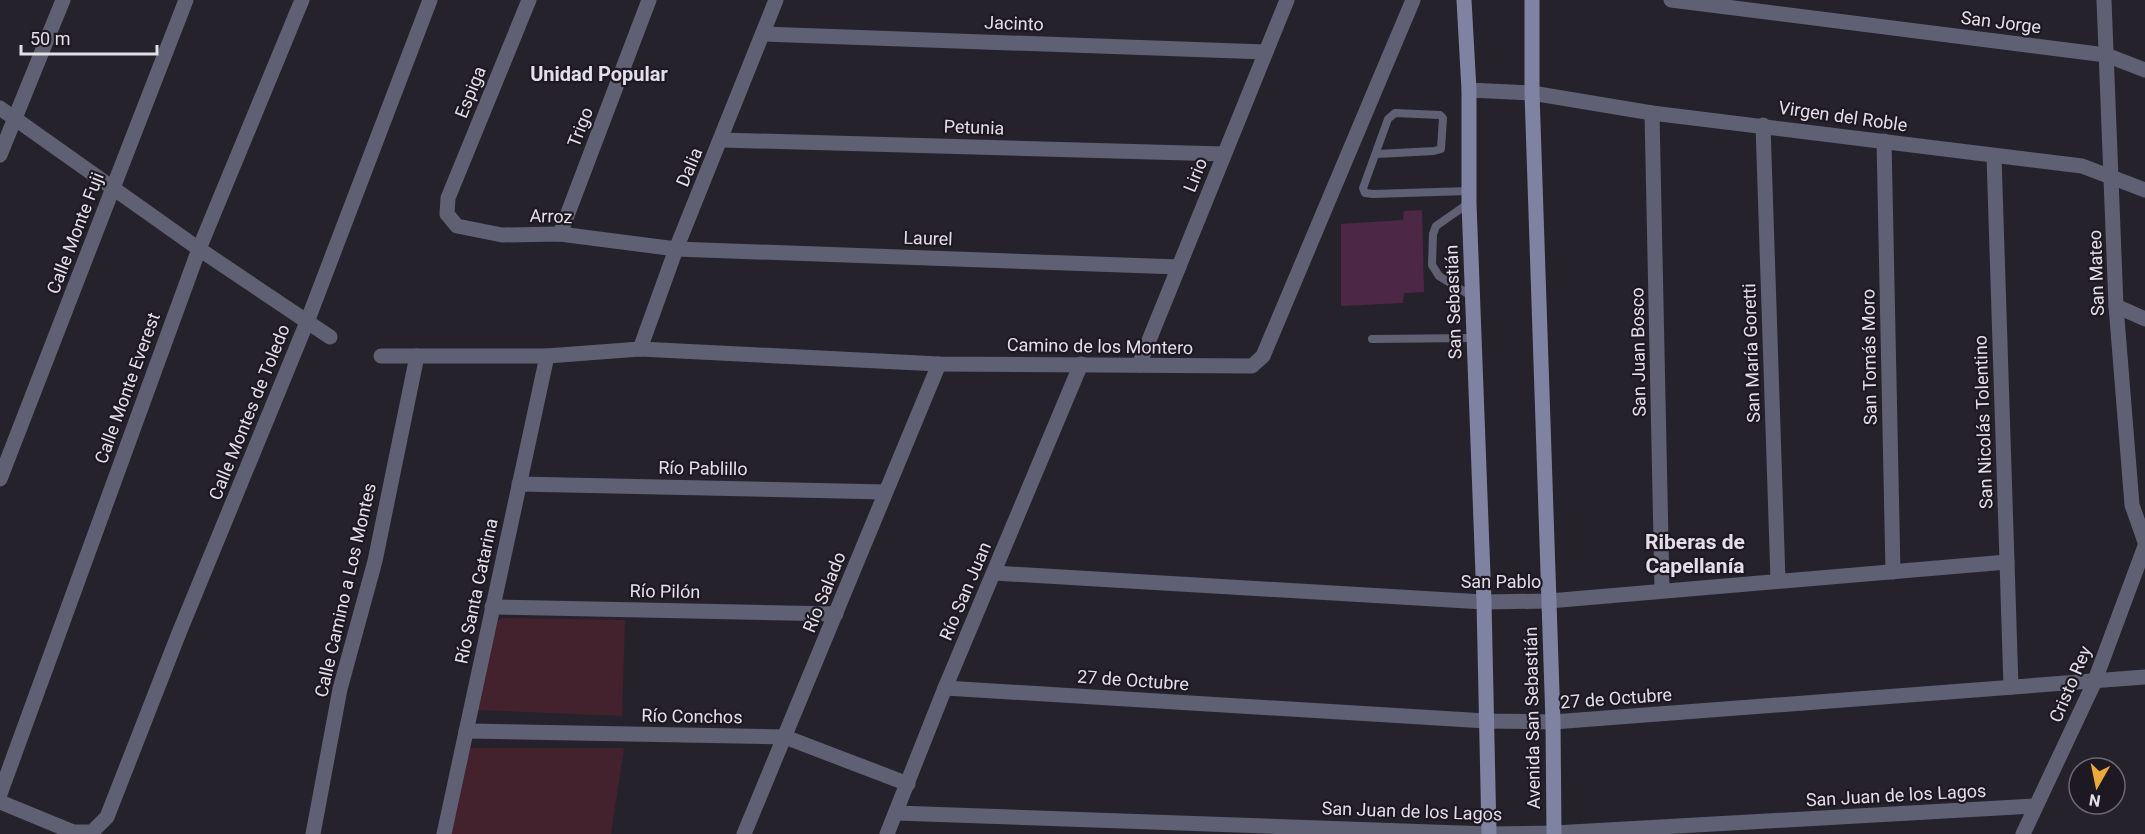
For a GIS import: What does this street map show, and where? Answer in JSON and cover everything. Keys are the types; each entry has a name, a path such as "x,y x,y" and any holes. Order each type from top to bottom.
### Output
{"main road":[{"name":"San Sebastián","path":"1464,0 1469,90 1469,197 1484,602"},
{"path":"1532,0 1532,93 1549,601"},
{"name":"Avenida San Sebastián","path":"1549,601 1554,834"},
{"path":"1484,602 1489,834"}],"street":[{"path":"0,155 63,0"},
{"name":"Calle Monte Fuji","path":"0,479 186,0"},
{"name":"Calle Monte Everest","path":"0,794 199,249 302,0"},
{"name":"Calle Montes de Toledo","path":"0,802 73,832 92,832 107,817 179,633 307,322 430,0"},
{"name":"Espiga","path":"448,198 529,0"},
{"name":"Trigo","path":"561,234 649,0"},
{"name":"Dalia","path":"640,349 676,249 722,140 776,0"},
{"name":"Lirio","path":"1139,365 1287,0"},
{"name":"Camino de los Montero","path":"381,356 547,357 640,349 939,364 1081,364 1245,368 1258,363 1413,0"},
{"name":"San Jorge","path":"1671,0 2106,55 2145,70"},
{"name":"San Mateo","path":"2104,0 2116,306 2132,505 2145,542"},
{"name":"Jacinto","path":"763,34 1265,52"},
{"name":"Virgen del Roble","path":"1469,90 1532,93 1652,113 2082,166 2145,190"},
{"path":"0,108 199,249 330,337"},
{"name":"San Juan Bosco","path":"1652,113 1662,589"},
{"name":"San María Goretti","path":"1763,125 1778,580"},
{"name":"Petunia","path":"722,140 1224,154"},
{"name":"San Tomás Moro","path":"1884,141 1893,572"},
{"name":"San Nicolás Tolentino","path":"1995,156 2010,687"},
{"name":"Arroz","path":"448,198 447,214 457,226 464,230 502,235 561,234 676,249"},
{"name":"Laurel","path":"676,249 1179,267"},
{"path":"2116,306 2145,319"},
{"name":"Calle Camino a Los Montes","path":"313,834 340,689 375,561 417,356"},
{"name":"Río Santa Catarina","path":"444,834 547,357"},
{"name":"Río Salado","path":"744,834 939,364"},
{"name":"Río San Juan","path":"887,834 945,688 1081,364"},
{"name":"Río Pablillo","path":"519,484 885,492"},
{"name":"Cristo Rey","path":"2023,834 2094,683 2145,546"},
{"name":"San Pablo","path":"994,573 1484,602 1549,601 1662,589 2007,562"},
{"name":"Río Pilón","path":"492,608 836,614"},
{"name":"27 de Octubre","path":"945,688 1486,721 1553,723 2010,687 2094,683 2145,677"},
{"name":"Río Conchos","path":"466,731 785,737 908,784"},
{"name":"San Juan de los Lagos","path":"896,813 1489,834 1554,834 2035,806"}],"lane":[{"path":"1377,154 1434,151 1441,148 1443,118 1440,115 1395,113 1388,119 1363,188 1365,193 1469,197"},
{"path":"1469,197 1436,226 1433,234 1432,265 1439,276 1473,297"},
{"path":"1372,339 1474,338"}],"shaded area":[{"path":"502,618 625,620 622,716 479,710 475,705 494,622"},
{"path":"469,748 624,748 611,834 450,834"}],"building":[{"path":"1422,210 1424,292 1404,293 1403,303 1341,306 1341,224 1403,220 1404,211"}],"district":[{"name":"Unidad Popular","path":"599,74"},
{"name":"Riberas de Capellanía","path":"1695,554"}]}
